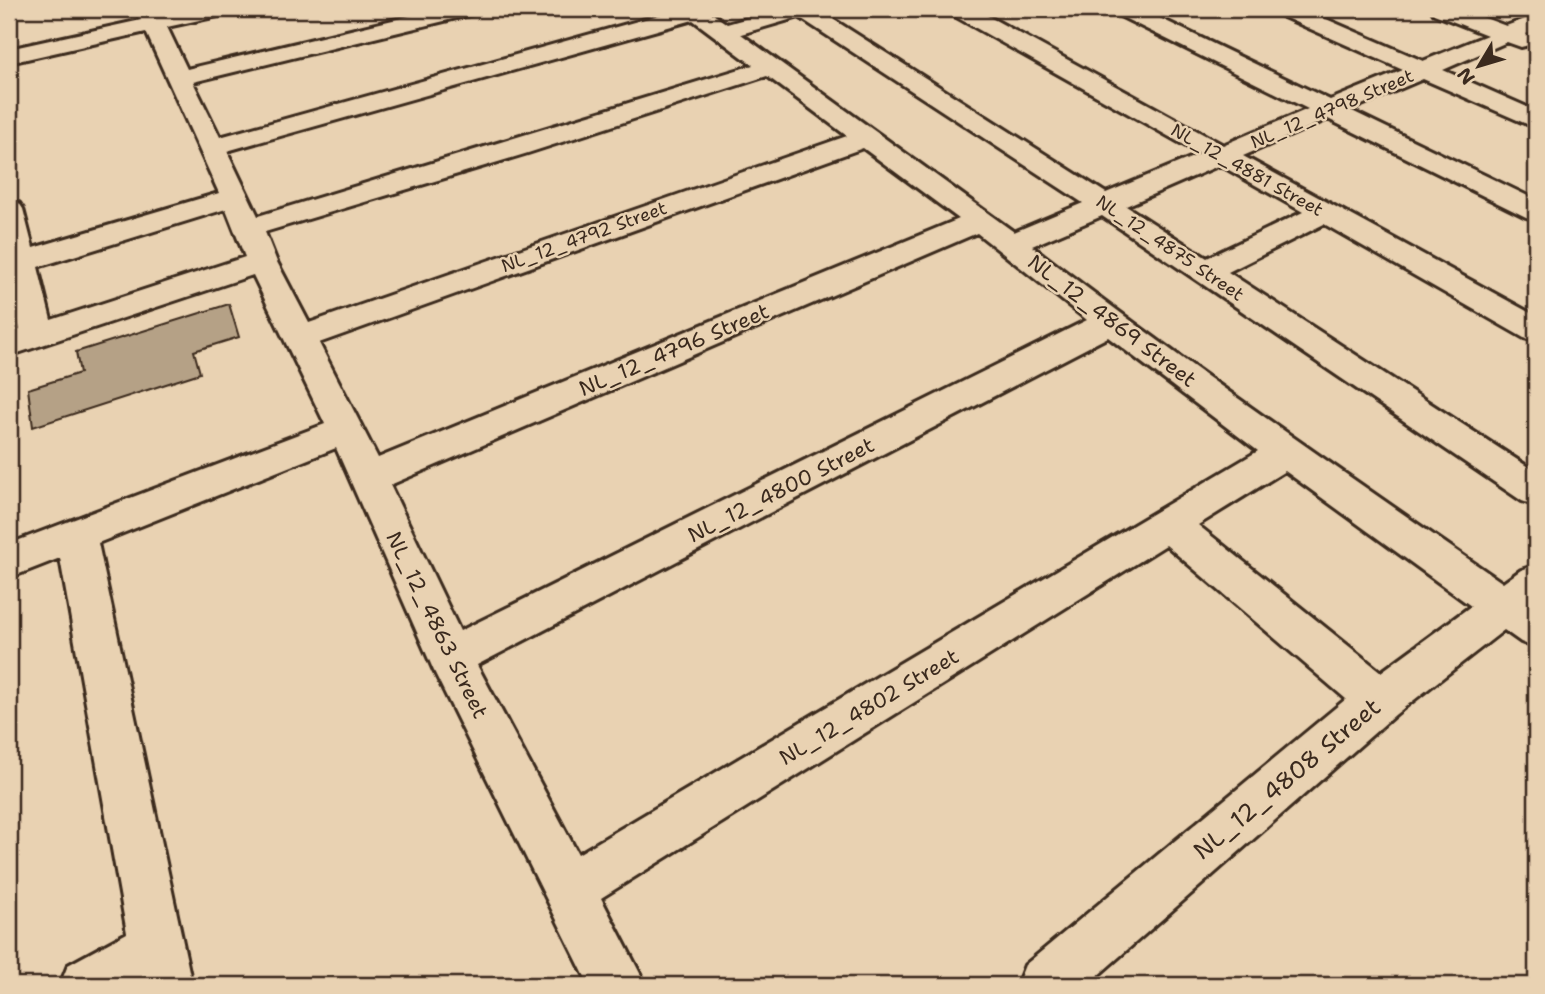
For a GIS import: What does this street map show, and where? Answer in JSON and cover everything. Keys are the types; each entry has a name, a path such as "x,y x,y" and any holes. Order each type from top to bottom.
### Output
{"street":[{"path":"9,56 150,16 219,9"},
{"path":"180,78 465,9"},
{"path":"725,32 802,9"},
{"name":"NL_12_4875 Street","path":"802,9 1105,205 1536,491"},
{"name":"NL_12_4881 Street","path":"959,9 1536,330"},
{"path":"1124,9 1536,211"},
{"path":"1285,9 1536,120"},
{"path":"1442,9 1536,46"},
{"path":"212,147 694,10"},
{"name":"NL_12_4869 Street","path":"694,10 868,137 1011,244 1110,323 1286,452 1526,605"},
{"path":"150,16 249,228 519,148 771,67"},
{"name":"NL_12_4798 Street","path":"1011,244 1536,22"},
{"name":"NL_12_4792 Street","path":"301,338 868,137"},
{"path":"20,262 235,197"},
{"path":"9,209 20,262 23,340 262,262"},
{"path":"1205,271 1325,213"},
{"name":"NL_12_4796 Street","path":"368,478 980,221"},
{"name":"NL_12_4863 Street","path":"249,228 262,262 346,430 450,657 618,985"},
{"name":"NL_12_4800 Street","path":"450,657 1110,323"},
{"path":"9,561 346,430"},
{"name":"NL_12_4802 Street","path":"569,888 1170,525 1286,452"},
{"path":"1170,525 1380,699"},
{"path":"76,534 160,966 88,985"},
{"name":"NL_12_4808 Street","path":"1045,985 1380,699 1526,605"}],"building":[{"path":"229,304 239,337 194,351 200,373 33,427 28,389 80,373 76,352"}]}
